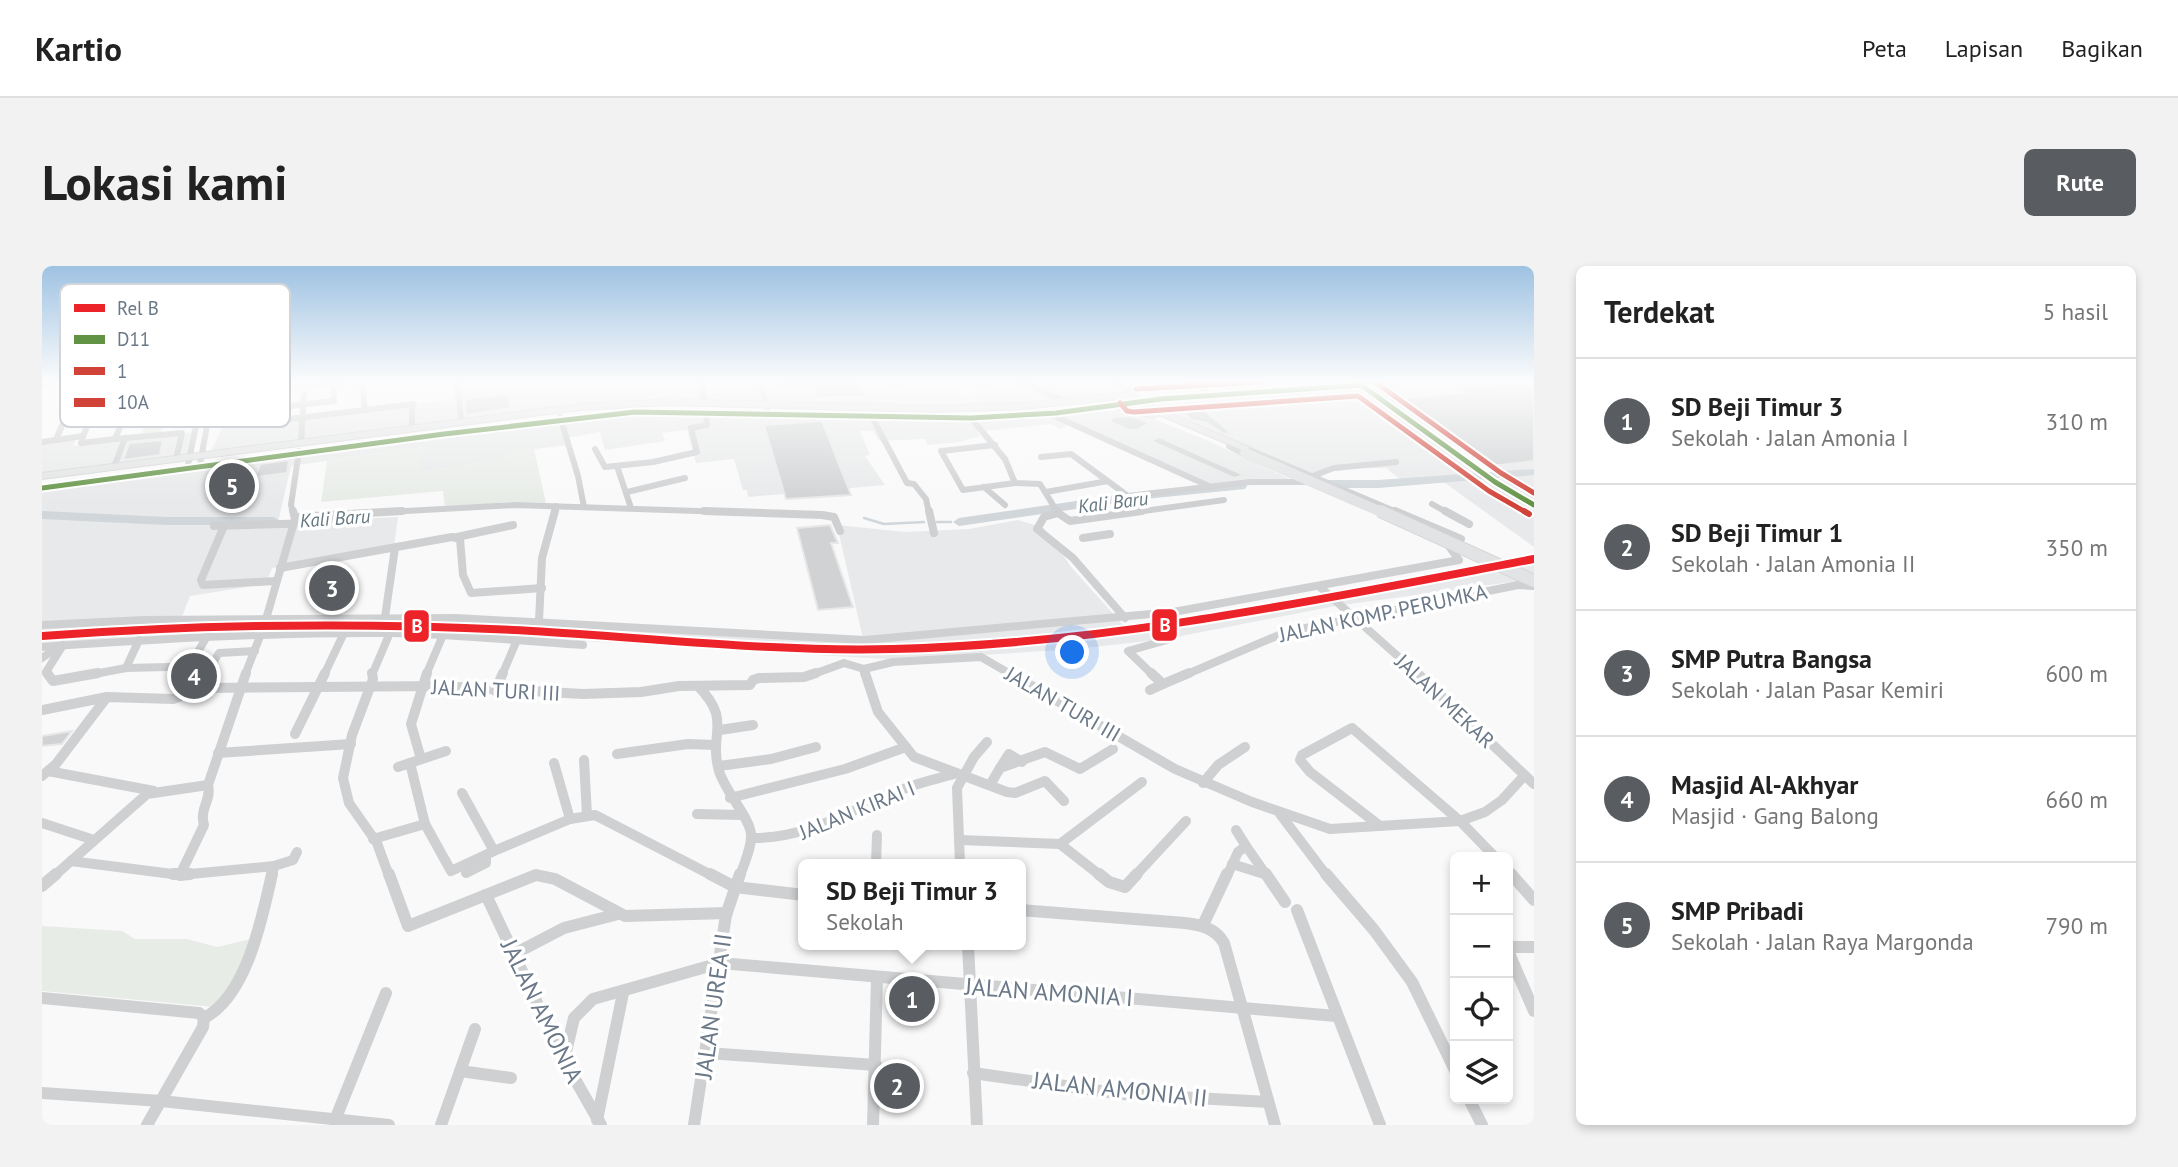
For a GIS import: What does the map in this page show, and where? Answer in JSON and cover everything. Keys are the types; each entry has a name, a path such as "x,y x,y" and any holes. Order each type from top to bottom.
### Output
{"main road":[{"path":"42,482 166,470 460,422"},
{"path":"42,482 483,422"},
{"path":"42,482 114,467 176,459 195,460 526,422"},
{"path":"1180,422 1534,581"},
{"path":"1239,448 1443,533 1534,575"},
{"path":"166,470 195,460"}],"street":[{"path":"180,875 204,825 201,814 210,792 208,785 267,619 294,521 291,505 303,422"},
{"path":"412,422 412,429"},
{"path":"561,422 578,476 584,507"},
{"path":"595,449 603,467 674,459 698,452 691,428 707,425 706,422"},
{"path":"875,422 907,483 915,484 921,496 926,499 934,533"},
{"path":"975,422 1005,460 1015,483"},
{"path":"1068,422 1215,489"},
{"path":"56,440 61,427"},
{"path":"86,427 81,443 182,433 176,459"},
{"path":"115,439 120,427"},
{"path":"195,460 199,427"},
{"path":"195,460 204,427"},
{"path":"42,442 83,436"},
{"path":"114,467 125,438"},
{"path":"995,445 941,450 963,490 1015,483 1038,484 1057,510 1070,521 1224,500"},
{"path":"1239,448 1315,475 1452,533 1461,541 1454,545 1447,544 1304,482 1239,448"},
{"path":"1041,457 1071,454 1128,496 1215,489 1250,482 1304,482"},
{"path":"1315,475 1334,468 1396,462"},
{"path":"617,466 631,508"},
{"path":"627,492 685,478"},
{"path":"1046,492 1108,481"},
{"path":"984,487 1005,505"},
{"path":"1432,503 1469,524 1452,533"},
{"path":"214,526 515,505 835,519 840,531"},
{"path":"540,621 542,558 556,506"},
{"path":"1057,510 1044,517 1037,529 1083,568 1125,618"},
{"path":"294,521 346,521"},
{"path":"280,568 513,525"},
{"path":"224,526 201,580 202,585 276,581"},
{"path":"1083,538 1110,534"},
{"path":"457,537 460,539 463,575 471,593 542,588"},
{"path":"42,625 144,620 385,617 540,621 865,640 1173,612 1459,560 1447,544"},
{"path":"385,617 395,548"},
{"name":"JALAN KOMP. PERUMKA","path":"1150,690 1286,632 1518,585 1534,586"},
{"name":"JALAN MEKAR","path":"1320,587 1462,713 1534,784"},
{"path":"295,734 343,635"},
{"path":"42,647 207,636 343,635 443,635 583,645"},
{"path":"389,635 372,671 373,679 351,744 344,778 349,803 373,839 408,926 530,876 541,875 555,879 618,914 633,917 727,913"},
{"path":"443,635 422,685 411,724 416,734 416,761 425,824 450,871 570,819 587,815 602,817 735,887 798,894"},
{"path":"189,668 207,636"},
{"path":"126,668 139,640"},
{"path":"495,691 517,640"},
{"path":"1163,684 1128,650 1167,640"},
{"path":"61,645 46,673 53,681 126,668 211,666 219,653 255,651"},
{"path":"42,658 61,645"},
{"name":"JALAN TURI III","path":"107,697 173,699 204,688 422,685 495,691 625,693 698,686 750,685 753,680 759,678 804,677 844,663 864,669 893,662 981,657 1068,705 1147,754 1203,783 1330,829 1460,821 1485,812 1502,800 1524,776"},
{"path":"864,669 878,712 914,757 958,775 1015,793 1045,781 1064,801"},
{"path":"698,686 717,708 720,730 716,746 719,766 730,798 755,839"},
{"path":"42,710 107,697"},
{"path":"45,773 56,764 107,697"},
{"path":"720,730 752,725"},
{"path":"1380,826 1310,772 1300,760 1302,755 1352,727 1460,821 1490,852"},
{"path":"960,859 956,800 958,775 987,742"},
{"path":"218,752 351,744"},
{"path":"617,754 688,744 716,746"},
{"path":"719,766 771,759 816,747"},
{"path":"730,798 845,769 906,747"},
{"path":"1203,783 1214,768 1245,747"},
{"path":"1069,774 1113,749"},
{"path":"398,767 446,751"},
{"path":"990,785 1000,768 1048,752 1080,769"},
{"path":"584,760 587,815"},
{"path":"554,763 570,819"},
{"path":"45,773 154,791 208,785"},
{"name":"JALAN KIRAI I","path":"755,839 771,840 793,836 905,788 958,775"},
{"path":"1060,844 1142,782"},
{"path":"42,886 154,791"},
{"path":"462,793 490,853 486,863 466,873"},
{"path":"1279,812 1334,885 1374,930 1412,982 1450,1060"},
{"path":"697,814 742,815"},
{"path":"960,840 1060,844 1109,882 1125,887 1186,821"},
{"path":"42,823 94,840"},
{"path":"373,839 425,824"},
{"path":"1236,830 1285,902"},
{"path":"876,859 877,835"},
{"name":"JALAN UREA II","path":"694,1125 727,913 755,839"},
{"path":"1203,925 1238,852 1246,846"},
{"path":"71,861 180,875 274,866 293,860 297,852"},
{"path":"1233,864 1264,873"},
{"path":"204,1018 214,1013 239,980 266,905 274,866"},
{"path":"1513,877 1534,900"},
{"name":"JALAN AMONIA","path":"486,895 565,1060 599,1123"},
{"path":"1026,910 1203,925 1222,938 1275,1125"},
{"path":"1297,911 1380,1125"},
{"path":"514,954 564,929 618,914"},
{"path":"1513,949 1534,947"},
{"path":"968,950 977,1125"},
{"path":"1513,961 1534,1011"},
{"path":"565,1060 570,1022 575,1013 593,999 623,993 720,963"},
{"name":"JALAN AMONIA I","path":"720,963 1241,1010 1336,1016"},
{"path":"873,1125 877,978"},
{"path":"335,1120 386,993"},
{"path":"599,1123 623,993"},
{"path":"42,998 199,1013 204,1018"},
{"path":"147,1125 203,1027 204,1018"},
{"path":"441,1125 475,1029"},
{"path":"707,1054 876,1065"},
{"path":"460,1071 511,1078"},
{"name":"JALAN AMONIA II","path":"973,1073 1122,1094 1268,1102"},
{"path":"42,1093 161,1101 388,1125"},
{"path":"1472,1104 1482,1125"}],"shaded area":[{"path":"290,422 468,422 210,453 222,428 290,427"},
{"path":"566,422 1161,422 1300,484 1245,483 1210,487 1068,425 1060,429 1051,424 977,432 980,436 959,442 927,445 925,439 879,441 873,431 860,431 870,455 865,456 885,485 748,497 747,490 743,490 734,459 696,463 687,430 662,433 665,441 605,450 600,432 567,438 569,445 509,452 509,457 420,473 422,447 291,466 278,522 398,517 394,546 272,568 266,584 190,596 180,622 494,623 864,643 837,525 905,532 969,529 1018,520 1044,528 1072,568 1126,628 1389,583 1534,554 1534,579 1335,606 1166,639 1076,649 904,660 444,633 42,644 42,489"},
{"path":"1192,422 1410,422 1466,461 1466,464 1487,480 1503,479 1421,422 1534,422 1534,547 1445,483 1405,483 1386,468 1352,468 1328,472 1321,477"},
{"path":"144,427 162,427 160,436 141,438"},
{"path":"193,432 187,457 42,476 42,443 77,437 73,446"},
{"path":"422,447 421,473 508,457 508,452 534,449 546,503 508,502 445,508 443,491 321,502 327,461"},
{"path":"42,926 122,931 135,939 187,939 217,947 255,938 243,970 214,1007 42,991"}],"building":[{"path":"822,422 851,495 786,499 764,425"},
{"path":"1111,422 1149,423 1137,430 1128,430"},
{"path":"1202,422 1218,422 1231,433 1224,434"},
{"path":"1427,422 1534,422 1534,461 1492,466"},
{"path":"1159,437 1244,475 1234,478 1151,441"},
{"path":"163,440 160,455 123,460 129,443"},
{"path":"289,460 287,473 256,477 260,464"},
{"path":"830,525 838,543 831,543 853,607 818,610 797,528"},
{"path":"183,673 208,673 205,681 172,691"},
{"path":"72,731 62,744 42,746 42,736"}],"waterway":[{"name":"Kali Baru","path":"1320,484 1378,484 1534,472"},
{"name":"Kali Baru","path":"959,522 1145,495 1241,486"},
{"name":"Kali Baru","path":"42,515 166,521 274,521"},
{"name":"Kali Baru","path":"300,521 365,517"},
{"name":"Kali Baru","path":"864,518 884,524 924,522"},
{"name":"Kali Baru","path":"937,522 951,522"}],"rail line":[{"name":"B","path":"42,636 164,628 348,625 532,631 802,648 974,646 1054,639 1215,618 1534,559"}],"transit line":[{"name":"D11","path":"42,488 547,422"},
{"name":"1","path":"1394,422 1489,491 1529,514"},
{"name":"D11","path":"1412,422 1495,482 1534,505"},
{"name":"10A","path":"1431,422 1501,473 1534,493"}],"place":[{"name":"SMP Pribadi","path":"232,486"},
{"name":"SMP Putra Bangsa","path":"332,588"},
{"name":"Masjid Al-Akhyar","path":"194,676"},
{"name":"SD Beji Timur 3","path":"912,999"},
{"name":"SD Beji Timur 1","path":"897,1086"}]}
